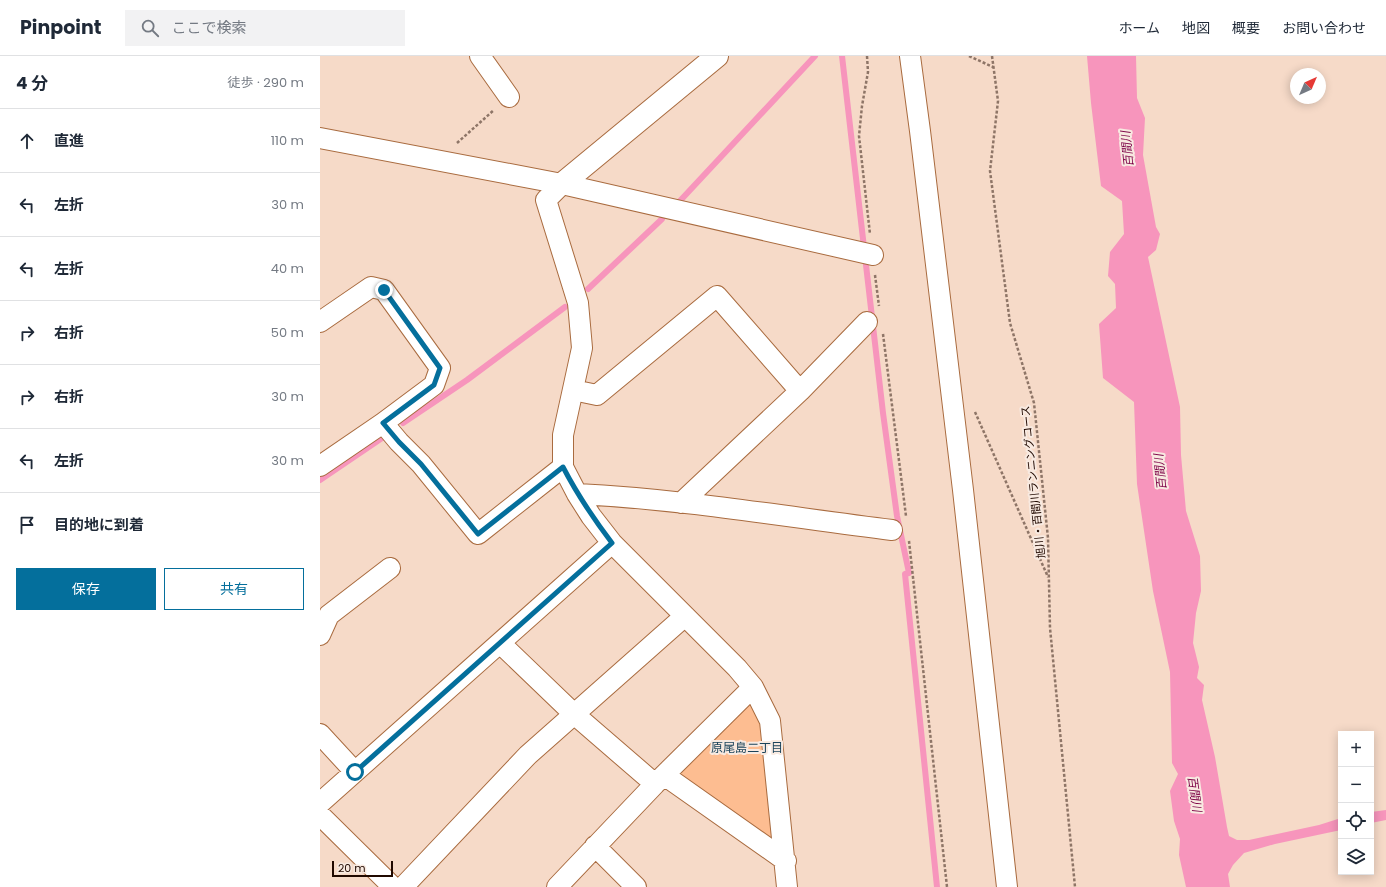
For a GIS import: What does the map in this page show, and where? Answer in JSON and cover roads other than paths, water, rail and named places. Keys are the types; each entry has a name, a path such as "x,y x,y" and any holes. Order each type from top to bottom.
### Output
{"street":[{"path":"480,56 509,97"},
{"path":"717,56 562,184 546,200 578,303 582,348 563,435 563,467 577,494 591,516 612,543 737,668 753,688 770,721 786,861 787,887"},
{"path":"910,56 963,490 1007,887"},
{"path":"320,138 562,184 867,254"},
{"path":"320,322 371,287 384,290 440,368 434,385 383,423 320,466"},
{"path":"573,390 597,395 717,296 800,391"},
{"path":"681,503 800,391 877,322"},
{"path":"383,423 421,464 478,534 563,467"},
{"path":"577,494 681,503 903,530"},
{"path":"320,803 612,543"},
{"path":"320,636 329,615 390,568"},
{"path":"403,887 528,755 685,616"},
{"path":"500,643 574,714 659,779 786,861"},
{"path":"557,887 659,779 753,688"},
{"path":"320,734 355,772"},
{"path":"320,815 393,887"},
{"path":"595,846 636,887"}],"water":[{"name":"百間川","path":"1087,56 1136,56 1137,98 1145,118 1143,155 1156,227 1160,234 1156,250 1148,257 1180,407 1181,455 1186,511 1200,556 1201,591 1196,613 1193,643 1199,667 1197,678 1204,685 1202,700 1215,757 1229,836 1237,840 1249,840 1319,825 1338,819 1338,831 1275,844 1244,853 1233,865 1228,874 1230,887 1186,887 1179,855 1180,839 1174,821 1170,791 1178,774 1172,763 1170,672 1153,591 1137,484 1134,402 1103,378 1099,324 1116,308 1115,284 1108,276 1110,252 1124,234 1122,201 1101,186"},
{"path":"1386,810 1386,820 1374,822 1374,812"}],"waterway":[{"path":"678,203 815,56"},
{"path":"842,56 883,413 897,516 909,573 905,574 937,887"},
{"path":"588,289 662,219"},
{"path":"403,423 467,380 565,307"},
{"path":"320,480 382,438"}],"district":[{"name":"原尾島二丁目","path":"747,747"}]}
